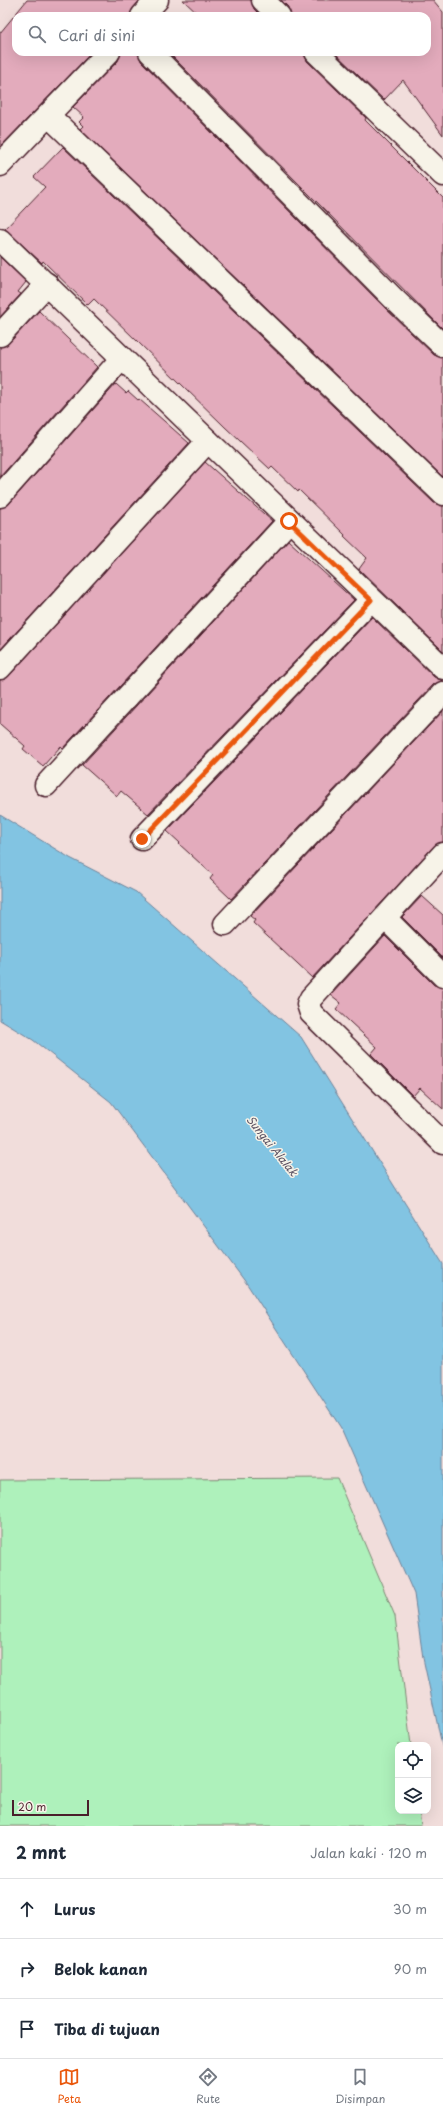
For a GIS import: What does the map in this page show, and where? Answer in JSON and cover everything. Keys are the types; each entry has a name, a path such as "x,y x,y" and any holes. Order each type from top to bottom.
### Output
{"street":[{"path":"146,12 157,0"},
{"path":"263,0 275,12"},
{"path":"0,165 49,116 105,56"},
{"path":"154,56 388,294 443,346"},
{"path":"320,56 443,175"},
{"path":"49,116 443,494"},
{"path":"0,240 47,284 289,521 443,668"},
{"path":"0,335 47,284"},
{"path":"0,496 122,358"},
{"path":"0,668 208,441"},
{"path":"46,785 289,521"},
{"path":"142,839 371,600"},
{"path":"225,924 443,693"},
{"path":"443,854 311,998 308,1004 309,1009 443,1143"},
{"path":"385,918 443,976"}],"green space":[{"path":"337,1478 395,1616 411,1742 395,1742 395,1814 419,1814 421,1826 0,1826 0,1480"}],"water":[{"name":"Sungai Alalak","path":"0,815 70,858 136,892 301,1037 443,1264 443,1750 423,1658 414,1594 341,1428 247,1284 111,1102 33,1040 0,1020"}],"building":[{"path":"27,0 140,0 132,12 17,12"},
{"path":"183,0 251,0 254,9 257,12 196,12"},
{"path":"281,0 433,0 443,12 443,135 403,80 384,100 338,56 431,56 431,12 290,12 288,7"},
{"path":"12,18 12,56 88,56 0,147 0,33"},
{"path":"120,56 139,56 141,61 385,308 434,355 443,358 443,477 80,129 83,126 79,122 84,117 73,107 118,61"},
{"path":"172,56 305,56 307,61 366,118 365,120 443,198 443,329"},
{"path":"63,147 434,503 443,506 443,651 359,569 367,558 299,490 298,492 272,467 270,469 94,299 88,305 43,261 42,263 5,229 45,187 34,177"},
{"path":"0,257 26,282 18,292 21,294 0,317"},
{"path":"39,311 97,367 0,477 0,347 9,343"},
{"path":"116,384 126,393 128,391 138,400 139,399 189,443 0,650 0,508 9,504"},
{"path":"205,462 272,521 63,748 61,746 43,766 23,749 25,746 0,724 0,680 9,676"},
{"path":"288,540 354,600 148,814 121,791 117,796 82,765"},
{"path":"372,617 434,677 443,681 434,684 231,899 210,879 213,875 167,831"},
{"path":"443,711 443,842 434,846 312,978 253,923 255,920 250,916"},
{"path":"422,896 443,915 443,958 402,917"},
{"path":"385,936 434,985 443,988 443,1109 420,1088 413,1096 371,1054 377,1047 336,1009 341,1003 331,995"}],"route":[{"path":"142,839 371,600 289,521"}]}
